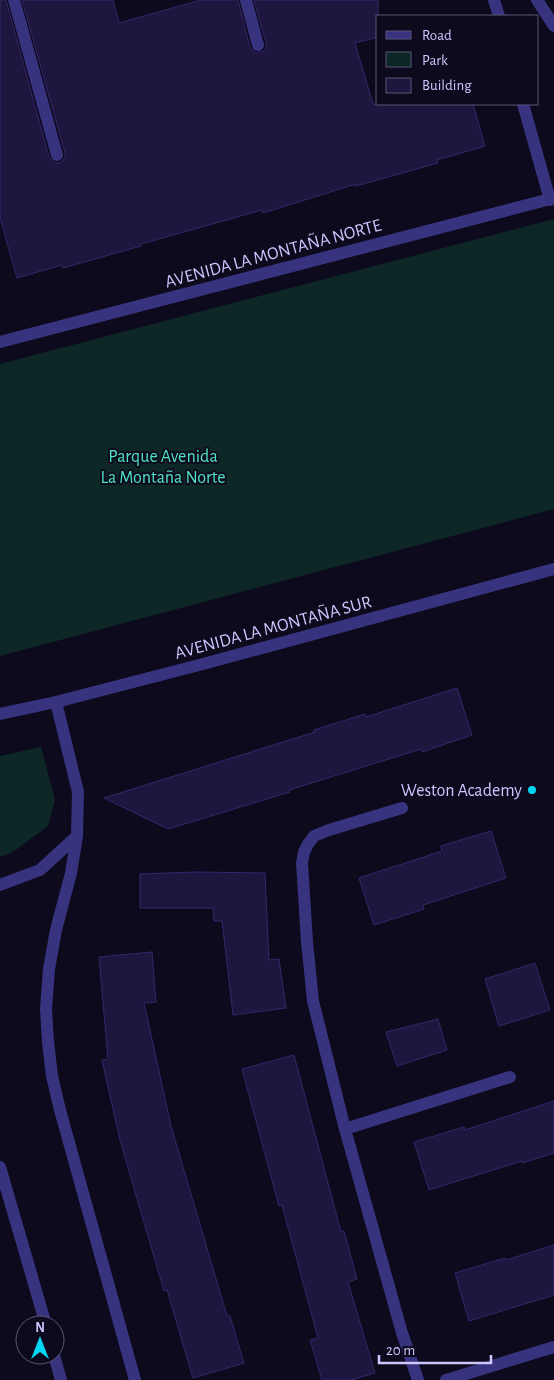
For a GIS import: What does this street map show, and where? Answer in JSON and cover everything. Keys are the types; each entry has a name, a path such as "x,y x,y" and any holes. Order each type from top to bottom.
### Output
{"street":[{"path":"14,0 57,155"},
{"path":"246,0 258,45"},
{"path":"494,0 499,15"},
{"path":"537,0 554,26"},
{"path":"523,105 552,199"},
{"name":"AVENIDA LA MONTAÑA NORTE","path":"0,342 552,199"},
{"name":"AVENIDA LA MONTAÑA SUR","path":"0,714 56,702 554,569"},
{"path":"56,702 78,792 77,836 71,873 56,930 49,969 46,1009 48,1042 52,1076 60,1110 135,1380"},
{"path":"402,808 314,836 304,852 302,863 306,932 313,1000 345,1129 402,1333 418,1380"},
{"path":"0,885 40,870 77,836"},
{"path":"345,1129 510,1077"},
{"path":"0,1168 43,1315"},
{"path":"446,1380 554,1347"},
{"path":"57,1365 61,1380"}],"green space":[{"name":"Parque Avenida La Montaña Norte","path":"554,219 554,509 0,656 0,364"},
{"path":"41,747 55,800 48,826 13,852 0,857 0,756"}],"building":[{"path":"0,0 6,0 49,157 55,163 62,161 65,153 22,0 113,0 119,23 201,0 238,0 250,47 256,53 266,48 266,43 254,0 378,0 376,38 355,43 373,104 473,105 485,146 437,160 438,163 356,186 356,184 263,213 262,210 63,268 62,265 17,278 0,218"},
{"path":"457,688 472,735 422,752 421,749 289,790 290,792 168,829 104,798 315,732 314,730 365,714 366,717"},
{"path":"491,831 506,878 423,905 424,909 374,925 359,878 442,851 441,846"},
{"path":"196,872 265,873 269,960 279,959 286,1008 233,1015 222,921 214,921 213,908 140,908 140,874"},
{"path":"152,952 156,1002 144,1003 171,1126 227,1316 230,1316 244,1363 193,1378 167,1290 164,1291 120,1140 102,1060 108,1059 99,957"},
{"path":"535,963 550,1010 499,1026 485,979"},
{"path":"438,1019 447,1050 397,1066 386,1032"},
{"path":"294,1055 341,1232 344,1231 357,1279 348,1282 375,1373 351,1380 322,1380 310,1340 318,1338 282,1205 279,1206 242,1069"},
{"path":"554,1101 554,1153 429,1190 414,1142 464,1127 465,1130"},
{"path":"554,1245 554,1295 469,1321 455,1273"}],"place":[{"name":"Weston Academy","path":"532,790"}]}
